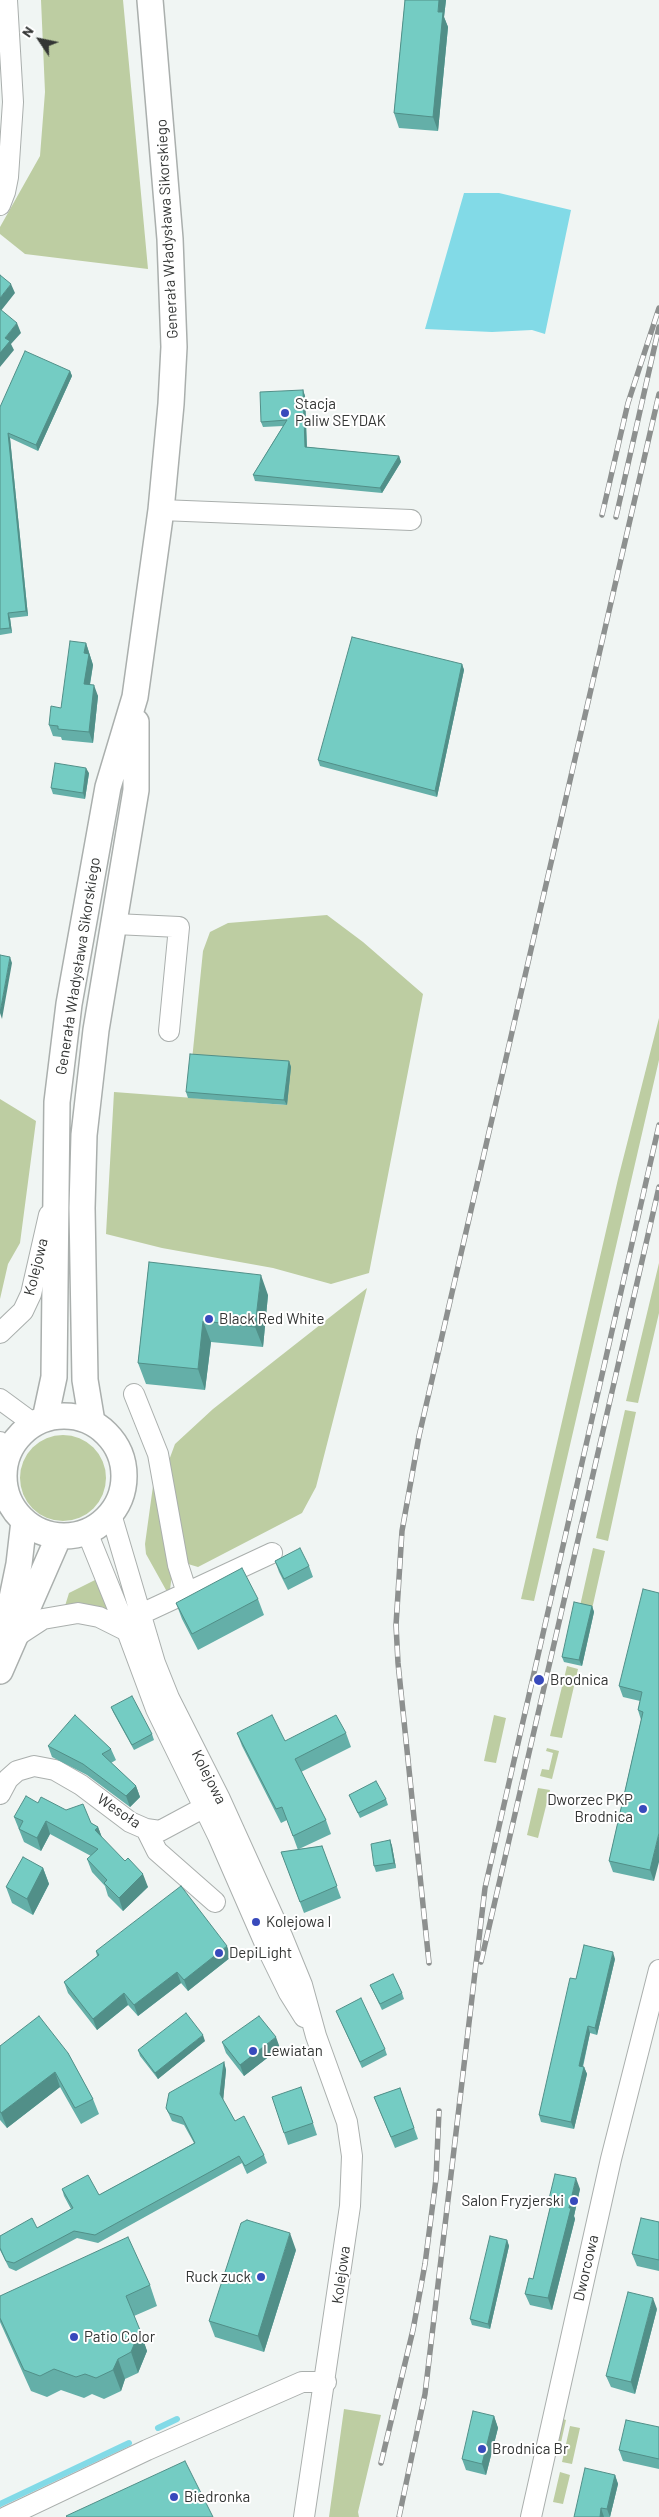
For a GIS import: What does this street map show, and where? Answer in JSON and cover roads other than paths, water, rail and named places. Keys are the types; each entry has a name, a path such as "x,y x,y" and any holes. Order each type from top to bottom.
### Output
{"main road":[{"name":"Generała Władysława Sikorskiego","path":"92,1422 85,1380 82,1208 84,1135 96,1030 136,790 135,697 161,510 171,404 173,309 170,239 150,0"},
{"name":"Generała Władysława Sikorskiego","path":"39,1421 54,1377 54,1191 57,1102 69,1004 108,787 135,697"},
{"path":"60,1415 76,1416 92,1422 112,1439 123,1463 122,1490 111,1514 100,1525 86,1532 59,1536 40,1532 24,1521 13,1507 6,1491 4,1449 22,1432 39,1421 60,1415"},
{"path":"0,1657 18,1564 24,1521"},
{"path":"0,1671 17,1636 59,1536"}],"street":[{"path":"0,205 8,177 14,102 8,0"},
{"path":"161,510 411,520"},
{"path":"114,924 180,927 169,1031"},
{"name":"Kolejowa","path":"0,1333 23,1311 31,1294 54,1191"},
{"path":"134,1394 158,1454 178,1564 187,1593"},
{"path":"0,1399 39,1421"},
{"name":"Kolejowa","path":"111,1514 133,1623"},
{"name":"Kolejowa","path":"86,1532 169,1698 212,1803 274,1941 302,1985 316,2036 346,2122 352,2156 350,2206 326,2382 304,2517"},
{"path":"17,1636 43,1619 78,1613 133,1623 187,1593 272,1553"},
{"name":"Wesoła","path":"0,1794 8,1780 17,1771 34,1766 55,1770 81,1785 130,1822 146,1829 160,1831 212,1803"},
{"path":"146,1829 157,1851 215,1902"},
{"name":"Dworcowa","path":"532,2517 611,2159 653,2014 659,1970"},
{"path":"6,2517 147,2450 302,2382 326,2382"}],"water":[{"path":"464,193 499,193 571,210 545,334 532,330 492,332 425,329"}],"waterway":[{"path":"158,2428 177,2419"},
{"path":"0,2504 129,2443"}],"railway":[{"path":"602,515 628,403 659,308"},
{"path":"616,517 659,327"},
{"path":"429,1963 398,1663 396,1625 402,1531 419,1436 659,394"},
{"path":"399,2517 425,2394 485,1888 659,1125"},
{"path":"481,1962 659,1187"},
{"path":"381,2463 413,2330 425,2264 436,2179 439,2111"}],"place":[{"name":"Stacja Paliw SEYDAK","path":"285,413"},
{"name":"Black Red White","path":"209,1319"},
{"name":"Brodnica","path":"539,1680"},
{"name":"Dworzec PKP Brodnica","path":"643,1809"},
{"name":"Kolejowa I","path":"256,1922"},
{"name":"DepiLight","path":"219,1953"},
{"name":"Lewiatan","path":"253,2051"},
{"name":"Salon Fryzjerski","path":"574,2201"},
{"name":"Ruck zuck","path":"261,2277"},
{"name":"Patio Color","path":"74,2337"},
{"name":"Brodnica Br","path":"482,2449"},
{"name":"Biedronka","path":"174,2497"}]}
